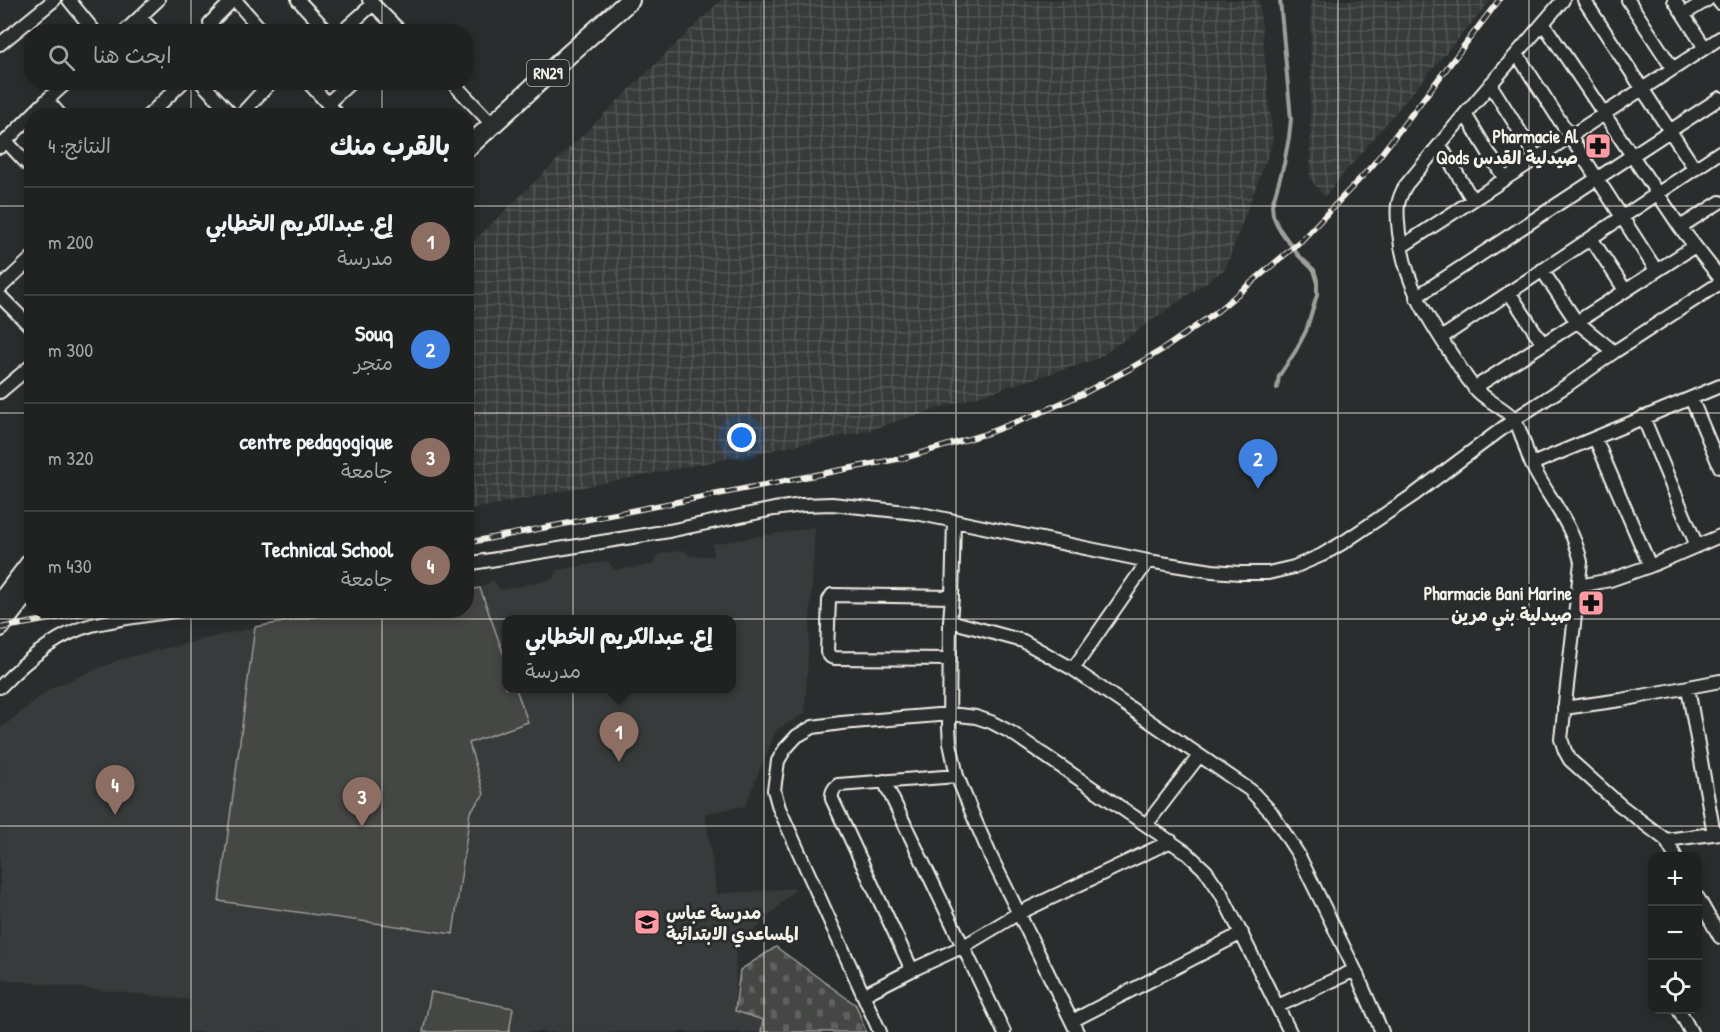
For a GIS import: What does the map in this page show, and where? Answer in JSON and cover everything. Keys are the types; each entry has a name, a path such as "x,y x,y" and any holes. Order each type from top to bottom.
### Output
{"highway":[{"name":"RN29","path":"474,141 630,0"},
{"path":"0,627 8,601 24,574"},
{"path":"8,601 24,590"}],"street":[{"path":"2,40 54,0"},
{"path":"69,0 88,24"},
{"path":"133,24 158,0"},
{"path":"210,24 234,0 256,24"},
{"path":"298,0 320,24"},
{"path":"1563,0 1406,185 1399,198 1397,214 1401,247 1406,271 1416,297 1474,388 1515,420 1532,464 1566,520 1577,544 1581,562 1561,739 1565,751 1570,760 1620,805 1666,840 1673,852"},
{"path":"1584,0 1695,169"},
{"path":"1628,0 1673,69"},
{"path":"1674,0 1706,48"},
{"path":"1684,14 1707,0"},
{"path":"350,24 371,2 392,24"},
{"path":"140,17 147,24"},
{"path":"1544,23 1680,227 1720,278"},
{"path":"1401,247 1720,38"},
{"path":"1517,54 1656,270"},
{"path":"1490,84 1536,158"},
{"path":"39,108 58,90"},
{"path":"156,108 175,90"},
{"path":"209,90 225,108"},
{"path":"246,108 260,90"},
{"path":"315,90 332,108"},
{"path":"328,104 343,90"},
{"path":"460,90 492,124"},
{"path":"1416,297 1720,98"},
{"path":"47,100 54,108"},
{"path":"1465,114 1504,178"},
{"path":"24,123 3,144 24,162"},
{"path":"1440,145 1472,199"},
{"path":"1441,338 1720,152"},
{"path":"1680,227 1720,202"},
{"path":"1591,238 1625,290"},
{"path":"1474,388 1695,246"},
{"path":"0,288 24,266"},
{"path":"1542,270 1576,321 1614,352"},
{"path":"474,563 669,531 774,509 832,504 916,513 1148,561 1212,571 1268,573 1294,567 1344,542 1415,494 1515,420 1720,283"},
{"path":"1509,292 1543,344"},
{"path":"0,296 24,320"},
{"path":"0,392 24,372"},
{"path":"1532,464 1720,386"},
{"path":"1691,398 1720,467"},
{"path":"1642,417 1697,546"},
{"path":"1595,438 1650,566"},
{"path":"954,521 950,621 950,743 957,776 991,857 1074,1026 1242,933"},
{"path":"1579,586 1610,580 1650,566 1720,536"},
{"path":"1072,669 1148,561"},
{"path":"950,659 835,658 828,654 827,641 829,600 832,595 952,597"},
{"path":"0,687 31,659 62,637 91,625 133,618"},
{"path":"950,621 1023,641 1072,669 1250,790 1271,812 1298,854 1355,970 1382,1032"},
{"path":"1564,708 1622,700 1720,681"},
{"path":"1666,840 1717,833 1689,688"},
{"path":"880,1032 779,808 774,790 778,761 797,736 813,727 950,714 976,717 1012,733 1187,853 1206,871 1221,893 1290,1032"},
{"path":"1146,825 1199,756"},
{"path":"912,970 832,799 832,794 838,785 957,776"},
{"path":"884,781 1005,1032"},
{"path":"863,995 964,946 1019,913 1171,841"},
{"path":"1702,905 1720,937"},
{"path":"1278,1006 1355,970"},
{"path":"1682,1014 1691,1032"}],"shaded area":[{"path":"721,0 1259,0 1273,141 1225,269 1097,359 863,432 474,509 475,240"},
{"path":"1311,0 1491,0 1324,197 1310,178"},
{"path":"815,527 805,713 776,730 745,806 705,813 717,894 796,888 736,950 735,1011 763,1020 761,1032 187,1032 191,1000 0,979 0,729 51,688 121,659 255,627 307,618 474,618 474,589 493,580 501,590 553,579 558,570 609,561 614,570 653,565 658,554 684,550 690,556 713,556 713,544"}],"green space":[{"path":"480,588 502,650 502,693 517,693 528,722 469,743 484,794 470,812 453,934 219,901 255,627 307,618 474,618 474,589"},
{"path":"776,947 856,1005 866,1032 761,1032 763,1020 735,1011 740,970"},
{"path":"431,992 513,1008 509,1032 423,1032"}],"waterway":[{"path":"1277,388 1279,376 1306,331 1317,295 1314,270 1298,255 1278,227 1273,215 1272,205 1284,164 1291,119 1280,0"}],"railway":[{"path":"474,541 908,457 985,434 1084,393 1165,348 1215,313 1300,242 1372,166 1499,0"},
{"path":"0,628 56,618"}],"place":[{"name":"Pharmacie Al Qods صيدلية القدس","path":"1598,146"},
{"name":"Souq","path":"1258,489"},
{"name":"Pharmacie Bani Marine صيدلية بني مرين","path":"1591,603"},
{"name":"إع. عبدالكريم الخطابي","path":"619,762"},
{"name":"Technical School","path":"115,815"},
{"name":"centre pedagogique","path":"362,827"},
{"name":"مدرسة عباس المساعدي الابتدائية","path":"647,922"}]}
